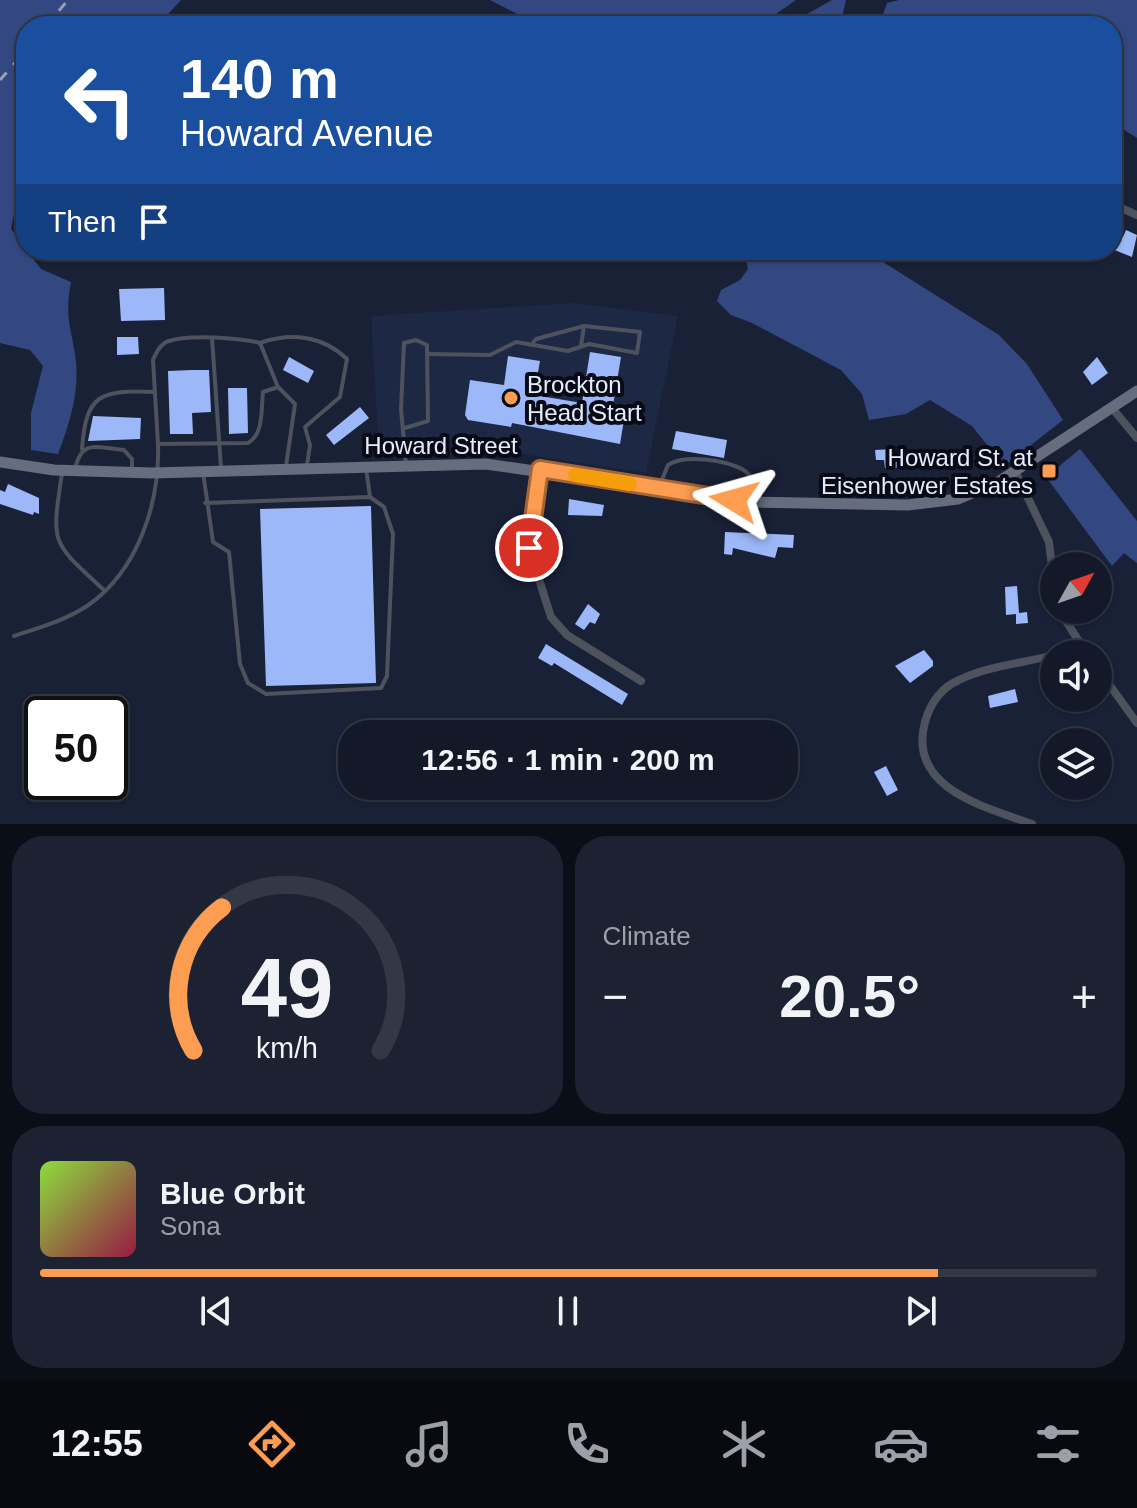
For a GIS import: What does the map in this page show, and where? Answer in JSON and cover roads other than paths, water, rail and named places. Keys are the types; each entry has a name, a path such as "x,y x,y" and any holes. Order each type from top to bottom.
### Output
{"main road":[{"name":"Howard Street","path":"0,462 68,471 132,472 486,464 540,469 760,503 935,503 982,490 1016,473 1137,391"}],"street":[{"path":"1112,408 1137,438"},
{"path":"540,469 529,548 551,617 567,635 641,681"},
{"path":"1016,473 1049,542 1050,552"},
{"path":"1032,824 952,792 931,769 925,756 923,729 936,698 956,680 1040,658"},
{"path":"1112,688 1137,723"}],"lane":[{"path":"581,346 584,326"},
{"path":"428,354 490,355 507,344 568,351 581,346 637,353 640,332 584,326 536,339 531,345"},
{"path":"14,636 84,608 105,592 137,548 150,513 159,472 153,360 158,349 168,341 212,338 260,343 277,337 305,337 333,345 347,359 340,397 305,427 310,445 307,468"},
{"path":"212,338 221,470"},
{"path":"405,428 428,421 427,345 416,340 404,343 401,409 406,464"},
{"path":"260,343 278,387 295,404 286,468"},
{"path":"158,444 248,443 256,439 263,392 278,387"},
{"path":"105,592 61,548 53,524 68,471 82,449 87,411 95,400 120,391 154,392"},
{"path":"82,449 124,450 132,459 132,472"},
{"path":"658,489 664,472 676,460 725,464 742,469 751,477 758,486 760,503"},
{"path":"366,466 370,497"},
{"path":"203,471 205,503 213,542 229,552 240,664 248,683 266,694 381,688 387,676 393,534 384,507 370,497 205,503"}],"railway":[{"path":"54,16 68,0"},
{"path":"0,80 16,62"}],"place":[{"name":"Brockton Head Start","path":"511,398"},
{"name":"Howard St. at Eisenhower Estates","path":"1049,471"}]}
